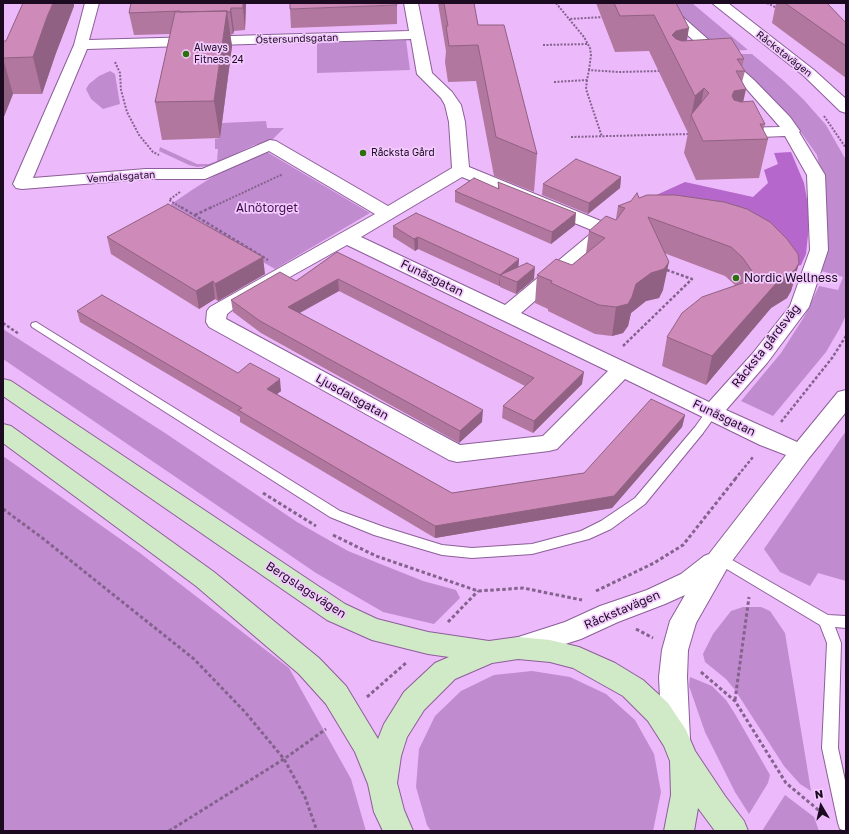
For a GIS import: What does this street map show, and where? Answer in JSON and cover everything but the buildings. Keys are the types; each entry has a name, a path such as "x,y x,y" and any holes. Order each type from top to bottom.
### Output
{"main road":[{"name":"Bergslagsvägen","path":"3,386 336,612 372,629 428,643 489,652 518,648 550,651 579,658 606,671 633,688 653,707 714,806 733,831"},
{"path":"3,432 205,579 309,666 336,695 367,746 383,784 393,825"},
{"path":"383,784 387,756 394,733 414,701 445,671 489,652"},
{"path":"679,831 686,795 680,749"}],"street":[{"name":"Vemdalsgatan","path":"92,3 81,45 22,184 146,174 205,174 270,145 388,214"},
{"path":"411,3 425,74 447,95 454,105 461,170"},
{"name":"Råcksta gårdsväg","path":"659,3 732,67 784,120 792,131 816,175 819,250 799,307 760,358 712,412"},
{"name":"Råckstavägen","path":"719,3 809,73 846,108"},
{"name":"Östersundsgatan","path":"81,45 417,35"},
{"path":"708,68 732,67"},
{"path":"733,133 792,131"},
{"path":"346,237 388,214 461,170"},
{"path":"461,170 607,230 507,314"},
{"name":"Funäsgatan","path":"346,237 768,439 801,452"},
{"name":"Ljusdalsgatan","path":"346,237 217,311 216,322 457,454 549,443 614,366"},
{"name":"Råckstavägen","path":"680,749 673,677 675,650 683,621 720,558 801,452 846,397"},
{"name":"Råckstavägen","path":"518,648 572,631 609,614 690,581 720,558"}],"lane":[{"path":"36,325 335,514 379,531 442,550 472,553 496,553 532,548 584,534 606,525 640,502 712,412"},
{"path":"720,558 826,622 846,622"},
{"path":"826,622 834,643 830,748 842,783 846,823"}],"path":[{"path":"556,3 588,44 591,55 586,89 602,137"},
{"path":"767,3 783,10"},
{"path":"569,19 608,17"},
{"path":"542,45 588,44"},
{"path":"114,59 120,73 121,90 127,112 139,135 153,152"},
{"path":"589,70 618,72 662,71"},
{"path":"554,82 587,80"},
{"path":"571,138 733,133"},
{"path":"195,215 288,172"},
{"path":"181,207 285,271"},
{"path":"614,366 692,279 664,268"},
{"path":"594,593 654,563 683,545 832,358 846,336"},
{"path":"3,509 41,537 194,659 245,712 284,759 305,797 317,831"},
{"path":"735,701 748,600 756,580"},
{"path":"169,831 284,759 348,713 428,643 478,591"},
{"path":"582,599 588,596"},
{"path":"786,783 826,817"}],"green space":[{"path":"668,3 692,3 748,50 721,51"},
{"path":"406,40 410,70 317,73 317,43"},
{"path":"727,54 752,54 784,81 803,99 826,125 846,160 846,315 826,352 773,416 741,401 781,353 804,317 819,286 838,290 843,277 821,271 826,252 828,230 823,183 817,155 788,114"},
{"path":"110,71 115,74 120,104 103,109 91,99 86,89 89,84 99,76"},
{"path":"266,121 267,128 284,128 270,142 254,145 209,166 197,167 189,165 159,151 160,147 197,164 209,164 217,161 218,149 215,149 215,139 220,138 222,123"},
{"name":"Alnötorget","path":"267,152 370,213 275,269 167,207 217,174"},
{"path":"3,329 165,433 297,522 348,551 423,581 456,590 460,598 434,624 383,612 316,573 3,359"},
{"path":"846,431 846,581 818,573 810,586 780,572 764,549"},
{"path":"3,456 140,553 289,668 351,779 366,831 3,831"},
{"path":"743,607 761,607 770,611 785,633 811,791 800,784 784,766 735,690 726,679 705,662 703,654 713,634 731,611"},
{"path":"532,671 570,677 606,694 635,720 654,754 661,792 653,831 431,831 427,825 416,787 419,749 435,716 461,691 494,675"},
{"path":"690,677 712,686 726,700 770,775 768,783 749,814 735,792 705,732 689,686"},
{"path":"785,795 814,817 819,831 762,831"}],"shaded area":[{"path":"791,152 804,183 810,216 806,254 801,265 785,270 652,197 685,182 753,197 768,183 764,170 778,164 774,153"}],"place":[{"name":"Always Fitness 24","path":"186,54"},
{"name":"Råcksta Gård","path":"363,153"},
{"name":"Nordic Wellness","path":"736,278"}]}
